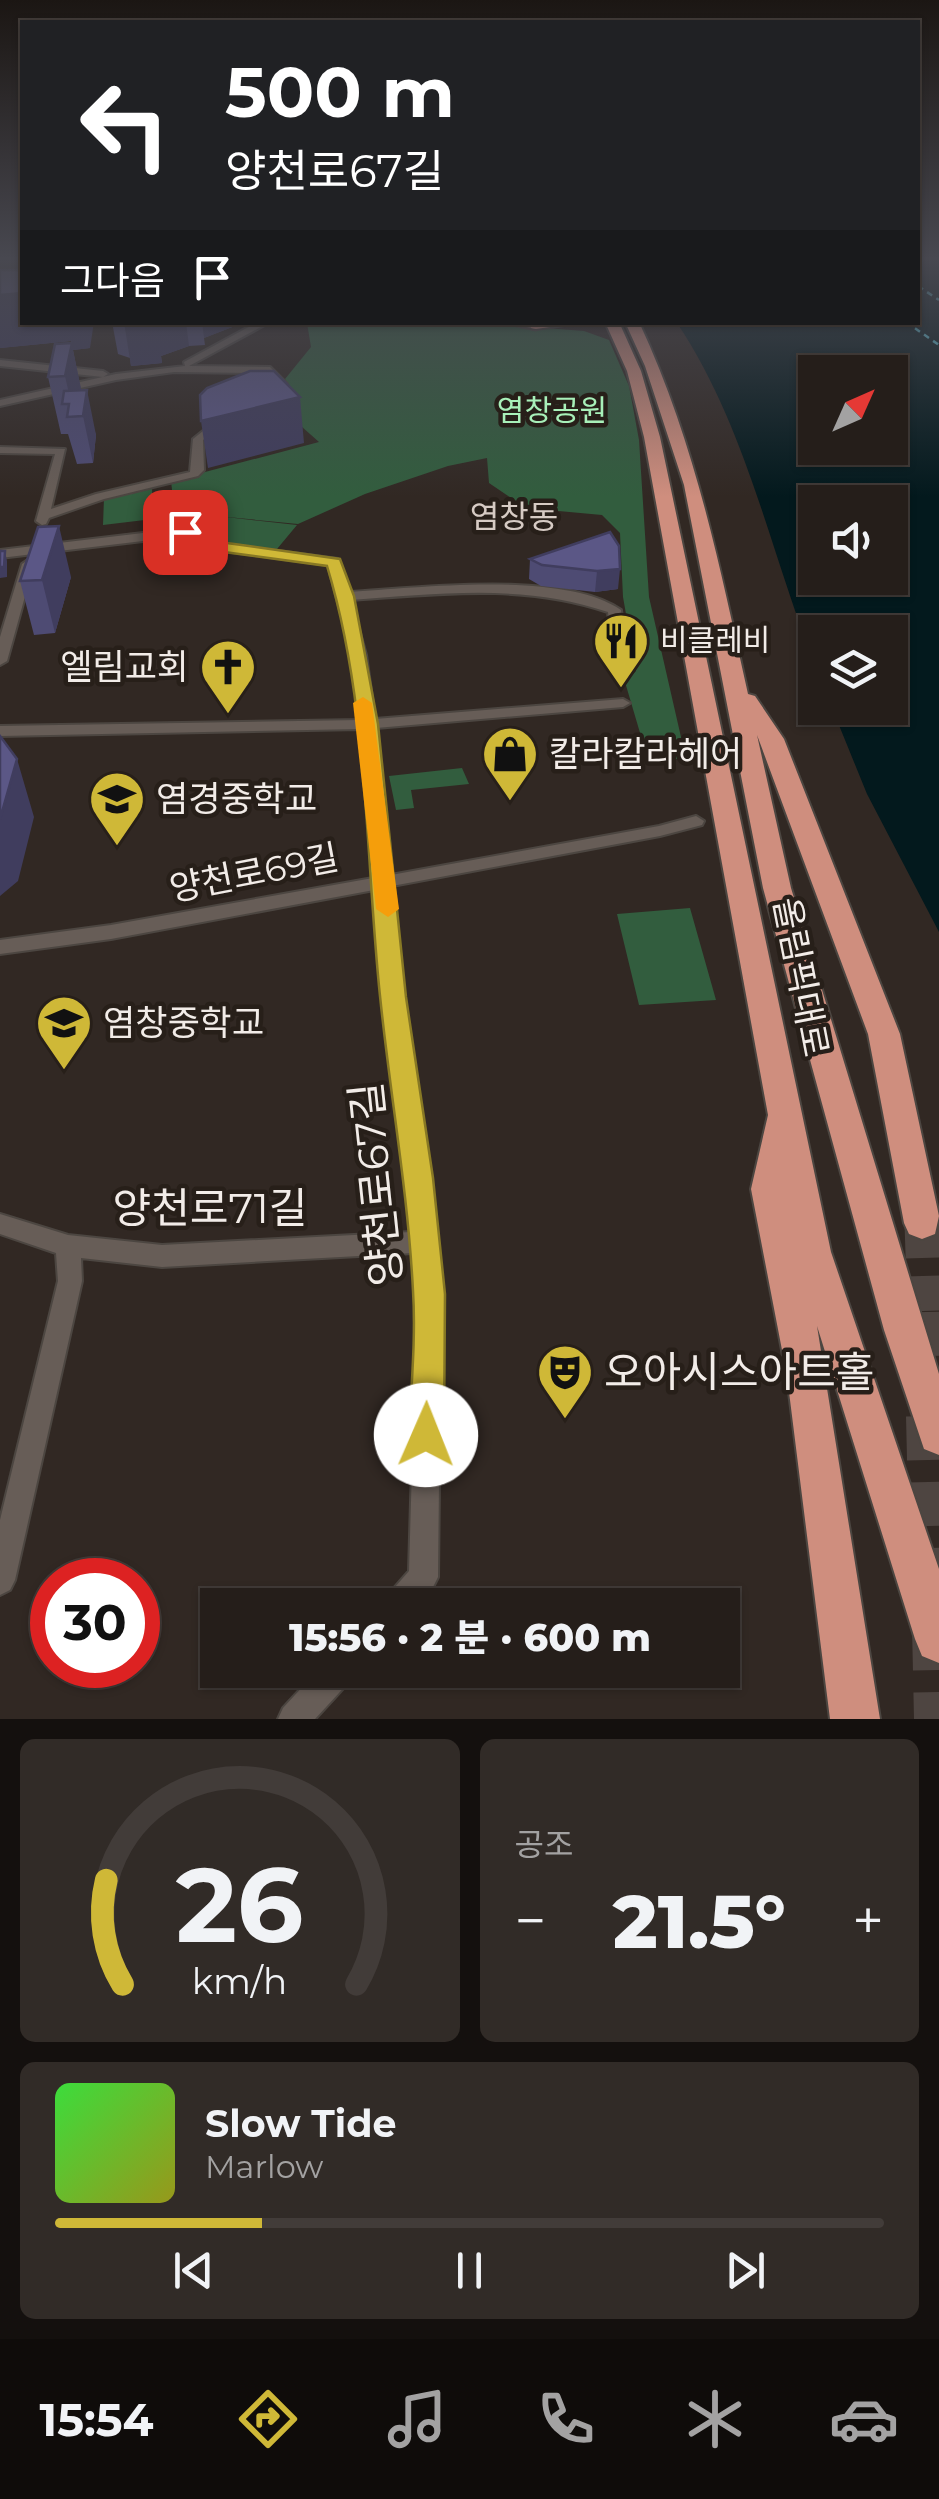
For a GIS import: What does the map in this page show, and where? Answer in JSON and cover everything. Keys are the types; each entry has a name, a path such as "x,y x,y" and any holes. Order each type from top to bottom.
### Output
{"highway":[{"name":"올림픽대로","path":"619,336 634,370 652,437 812,1252 939,1640"},
{"name":"올림픽대로","path":"638,336 693,485 777,888 904,1330 939,1434"},
{"path":"738,688 772,739 884,1034 922,1223"},
{"path":"783,1109 769,1188 807,1376 856,1719"}],"street":[{"path":"174,370 242,336"},
{"path":"0,362 123,376"},
{"path":"0,402 123,376 174,370 270,370 286,388 279,396"},
{"path":"43,516 100,496 194,474 198,470 198,439 206,429 236,414"},
{"path":"0,450 62,450 0,661"},
{"name":"양천로67길","path":"0,554 196,533 224,547 334,562 345,596 368,724 393,997 415,1147 430,1294 423,1577 413,1588"},
{"path":"345,596 507,587 591,600 614,610 621,670"},
{"path":"0,731 368,724 622,703"},
{"name":"양천로69길","path":"0,947 111,932 660,831 696,821"},
{"name":"양천로71길","path":"0,1224 68,1246 162,1256 424,1242"},
{"path":"0,1580 70,1281 68,1246"},
{"path":"294,1719 322,1688"}],"green space":[{"name":"염창공원","path":"309,336 599,336 609,340 629,386 639,440 649,597 686,759 664,759 643,743 625,682 636,671 623,597 620,533 602,515 526,508 489,483 487,458 448,466 365,494 298,524 217,516 297,525 277,549 227,545 198,531 201,516 175,516 171,481 319,442 284,411 293,393 285,379 311,347"},
{"path":"152,487 153,519 103,525 104,498"},
{"path":"462,768 469,784 411,790 414,808 396,810 389,776"},
{"path":"690,908 716,1000 639,1005 617,914"}],"water":[{"path":"685,336 939,336 939,932 867,794 839,725 908,725 908,615 798,615 798,619 755,490 721,404"}],"building":[{"path":"72,343 65,376 48,377 55,344"},
{"path":"250,371 274,371 300,397 201,421 200,395 207,388"},
{"path":"87,390 83,416 67,417 69,404 62,404 64,391"},
{"path":"59,526 42,580 20,581 38,527"},
{"path":"610,532 619,546 620,569 597,571 542,565 530,559"},
{"path":"0,551 5,551 4,567 0,567"},
{"path":"0,736 17,759 0,819"}],"ferry route":[{"path":"926,336 939,345"}],"tunnel":[{"path":"922,1223 925,1315"},
{"path":"925,1312 926,1363"},
{"path":"928,1416 932,1583"},
{"path":"934,1626 936,1719"}],"slow traffic":[{"path":"363,703 388,909"}],"place":[{"name":"비클레비","path":"621,690"},
{"name":"엘림교회","path":"228,716"},
{"name":"칼라칼라헤어","path":"510,803"},
{"name":"염경중학교","path":"117,848"},
{"name":"염창중학교","path":"64,1072"},
{"name":"오아시스아트홀","path":"565,1421"}],"district":[{"name":"염창동","path":"514,517"}],"route":[{"path":"185,532 210,538 224,547 334,562 345,596 368,724 393,997 415,1147 430,1294 426,1435"}]}
